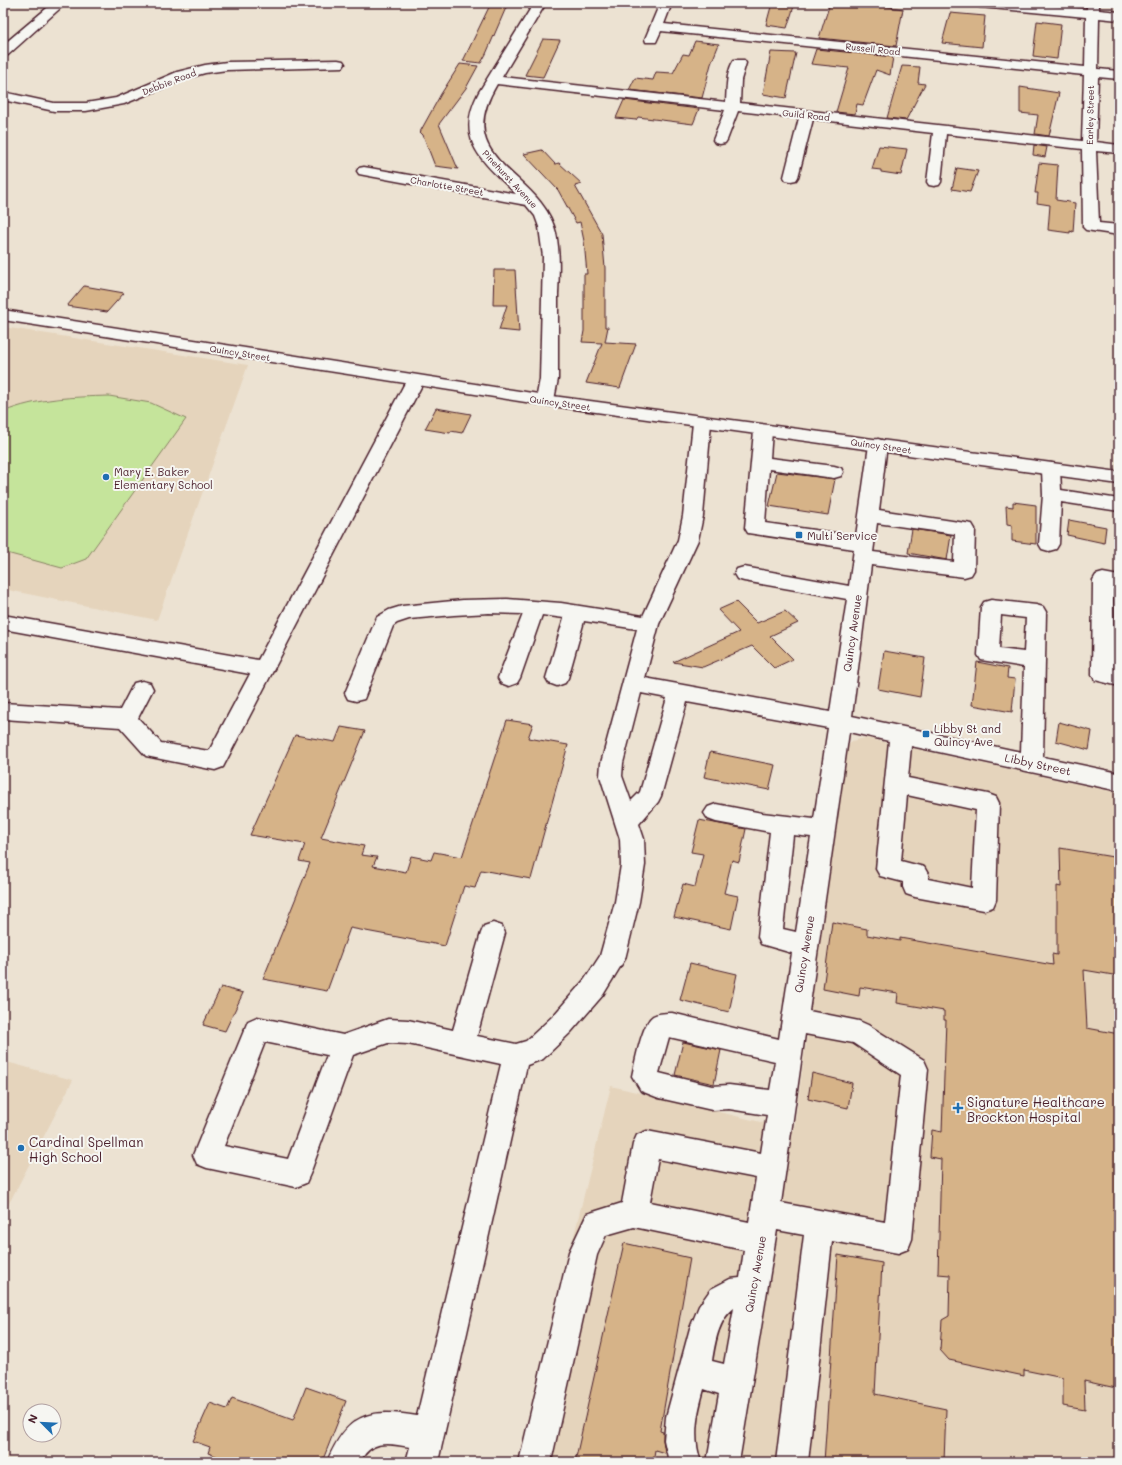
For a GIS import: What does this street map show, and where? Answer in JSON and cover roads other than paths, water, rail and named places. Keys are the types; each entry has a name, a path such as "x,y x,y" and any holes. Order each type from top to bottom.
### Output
{"street":[{"path":"3,52 60,3"},
{"name":"Pinehurst Avenue","path":"540,3 493,80 482,101 477,114 475,130 477,140 482,150 531,201 544,220 550,246 549,379 545,400"},
{"name":"Russell Road","path":"666,3 654,33 1119,75"},
{"path":"980,3 1093,8 1119,16"},
{"name":"Earley Street","path":"1093,8 1089,146 1091,227 1119,230"},
{"path":"720,140 733,107 734,80 738,63"},
{"name":"Debbie Road","path":"3,96 54,106 86,107 119,101 182,75 204,69 227,66 338,64"},
{"name":"Guild Road","path":"493,80 1119,149"},
{"path":"792,177 807,115"},
{"path":"934,182 940,129"},
{"name":"Charlotte Street","path":"364,171 531,201"},
{"name":"Quincy Street","path":"3,315 415,381 702,423 878,445 1119,478"},
{"path":"3,711 126,719 154,750 215,761 368,474 415,381"},
{"path":"343,1047 296,1174 207,1155 257,1029 343,1047 388,1031 408,1032 516,1056 534,1051 562,1024 594,987 612,959 627,902 633,865 632,839 611,776 612,763 649,624 688,540 693,516 702,423"},
{"path":"763,431 755,528 964,570 966,529 868,515"},
{"name":"Quincy Avenue","path":"723,1462 763,1227 782,1104 840,722 878,445"},
{"path":"760,462 834,472"},
{"path":"1049,544 1052,495 1051,469"},
{"path":"1052,495 1119,505"},
{"path":"744,574 857,594"},
{"path":"1119,583 1103,580 1103,675 1119,678"},
{"path":"356,693 384,622 392,615 466,606 507,606 576,613 649,624"},
{"path":"509,678 534,608"},
{"path":"557,678 576,613"},
{"path":"3,622 264,669"},
{"path":"1032,763 1034,661"},
{"name":"Libby Street","path":"634,684 840,722 1119,782"},
{"path":"126,719 142,689"},
{"path":"626,822 650,796 679,692"},
{"path":"896,784 988,803 984,900 915,888 916,874 888,868 896,784 901,735"},
{"path":"716,813 762,822 823,830"},
{"path":"783,824 770,937 806,945"},
{"path":"462,1044 493,933"},
{"path":"535,1462 583,1252 597,1224 634,1213 763,1227 820,1224 898,1239 915,1069 859,1033 794,1020"},
{"path":"782,1104 729,1097 712,1098 659,1086 650,1082 645,1076 657,1031 661,1025 672,1025 789,1053"},
{"path":"343,1462 349,1448 361,1436 370,1430 384,1427 425,1448 516,1056"},
{"path":"634,1213 646,1144 772,1168"},
{"path":"792,1462 820,1224"},
{"path":"685,1462 680,1433 685,1403 708,1318 720,1300 730,1294 752,1292"},
{"path":"694,1371 736,1383"}],"place":[{"name":"Mary E. Baker Elementary School","path":"106,477"},
{"name":"Multi Service","path":"799,535"},
{"name":"Libby St and Quincy Ave","path":"926,734"},
{"name":"Signature Healthcare Brockton Hospital","path":"958,1108"},
{"name":"Cardinal Spellman High School","path":"21,1148"}]}
